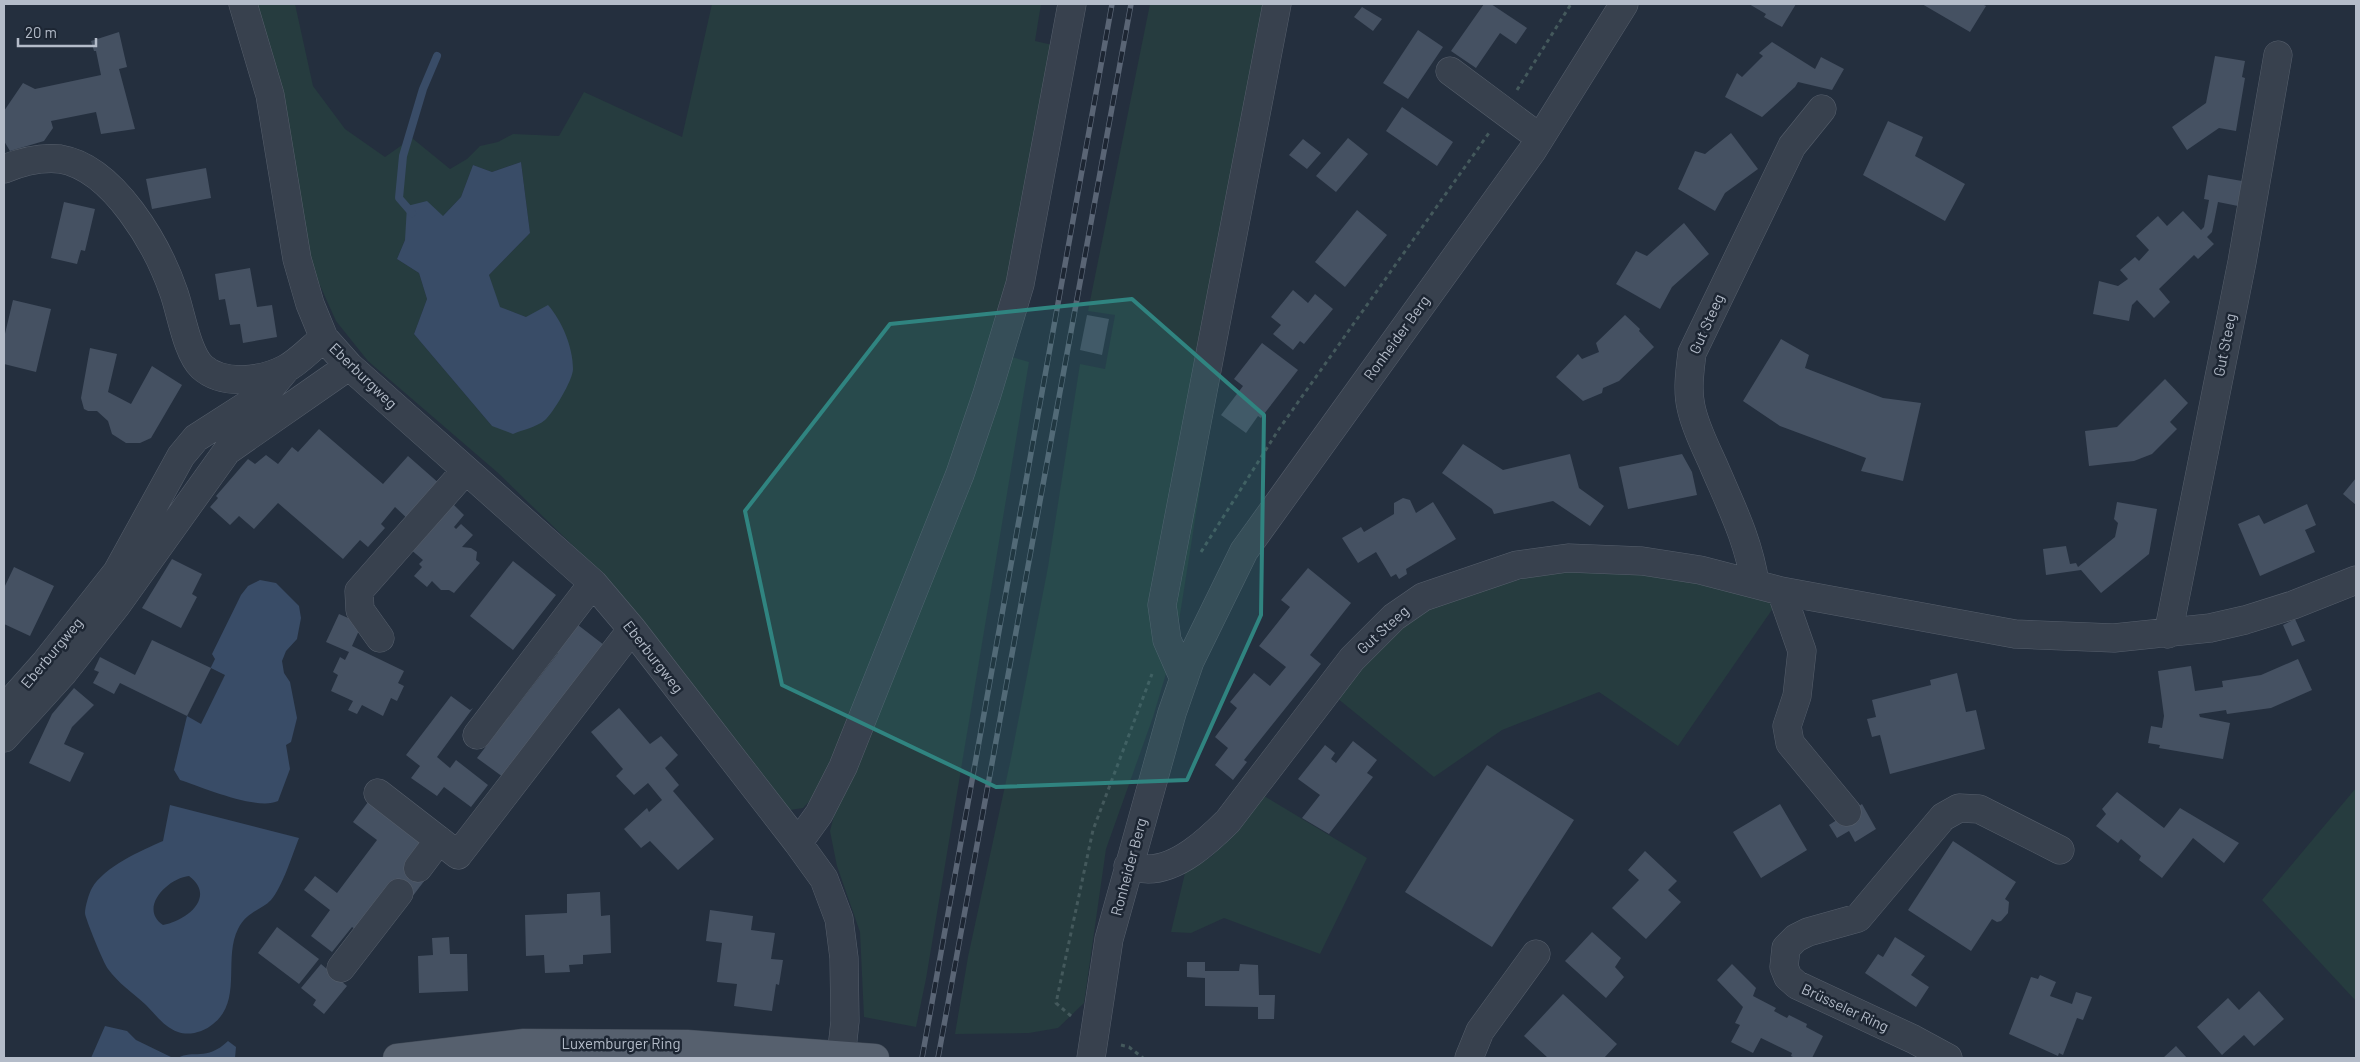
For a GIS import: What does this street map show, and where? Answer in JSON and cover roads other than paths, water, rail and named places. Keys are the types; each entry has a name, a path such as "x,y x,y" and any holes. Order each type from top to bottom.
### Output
{"main road":[{"name":"Luxemburger Ring","path":"397,1058 524,1044 687,1044 842,1057 876,1058"}],"street":[{"name":"Eberburgweg","path":"243,4 270,95 297,259 310,304 324,338 348,366 593,583 632,629 798,842 824,879 839,919 844,958 845,1021 842,1057"},
{"path":"798,842 819,814 843,767 960,474 993,375 1020,284 1072,4"},
{"path":"1184,679 1166,640 1162,605 1277,4"},
{"name":"Ronheider Berg","path":"1091,1058 1109,939 1128,866 1184,679 1190,660 1244,551 1540,138 1624,4"},
{"name":"Gut Steeg","path":"2168,634 2242,262 2278,55"},
{"path":"1450,71 1540,138"},
{"name":"Gut Steeg","path":"1755,584 1751,557 1739,522 1698,430 1690,405 1692,353 1792,146 1822,109"},
{"name":"Eberburgweg","path":"4,169 38,159 60,160 77,165 96,176 122,200 160,256 174,293 188,343 202,367 225,380 256,377 286,369"},
{"name":"Eberburgweg","path":"4,709 45,663 117,572 181,456 196,438 266,393 286,369 324,338"},
{"path":"4,738 69,666 116,606 227,451 348,366"},
{"path":"380,638 360,610 359,591 465,471"},
{"name":"Gut Steeg","path":"1128,866 1149,869 1188,856 1205,844 1228,821 1352,658 1394,617 1423,597 1517,565 1568,558 1642,561 1700,570 1781,590 2015,634 2114,638 2168,634 2210,628 2245,620 2356,580"},
{"path":"477,735 593,583"},
{"path":"1781,590 1802,651 1797,696 1787,726 1790,743 1847,812"},
{"path":"378,793 458,854 632,629"},
{"name":"Brüsseler Ring","path":"1948,1058 1913,1039 1797,985 1788,977 1784,968 1786,948 1796,938 1808,932 1858,918 1942,817 1959,808 1979,809 2060,850"},
{"path":"418,868 439,840"},
{"path":"341,968 399,893"},
{"path":"1469,1058 1480,1031 1536,954"}],"water":[{"path":"521,162 530,233 489,275 500,307 526,317 548,305 566,335 573,369 566,388 545,420 538,425 513,434 492,426 414,334 427,299 419,273 397,259 405,240 407,206 427,201 443,216 461,197 473,165 492,172"},
{"path":"260,580 276,583 299,606 301,618 297,639 286,651 282,661 284,673 290,682 297,718 291,742 286,745 290,769 278,801 269,803 244,801 202,788 180,780 174,770 187,716 215,659 212,654 241,595 248,586"},
{"path":"170,805 299,838 275,895 246,918 238,929 232,953 230,992 222,1015 209,1027 192,1033 178,1032 168,1027 112,974 99,950 85,913 91,890 105,873 124,860 163,841","holes":["189,876 197,884 200,892 199,900 195,907 181,919 163,925 156,918 154,910 159,895 165,888 181,878"]},
{"path":"105,1026 127,1031 136,1040 173,1058 91,1058"},
{"path":"228,1041 236,1047 235,1058 178,1058 189,1054 213,1051"}],"waterway":[{"path":"412,213 399,198 403,156 423,89 437,56"}],"railway":[{"path":"922,1058 1112,4"},
{"path":"938,1058 1131,4"}]}
